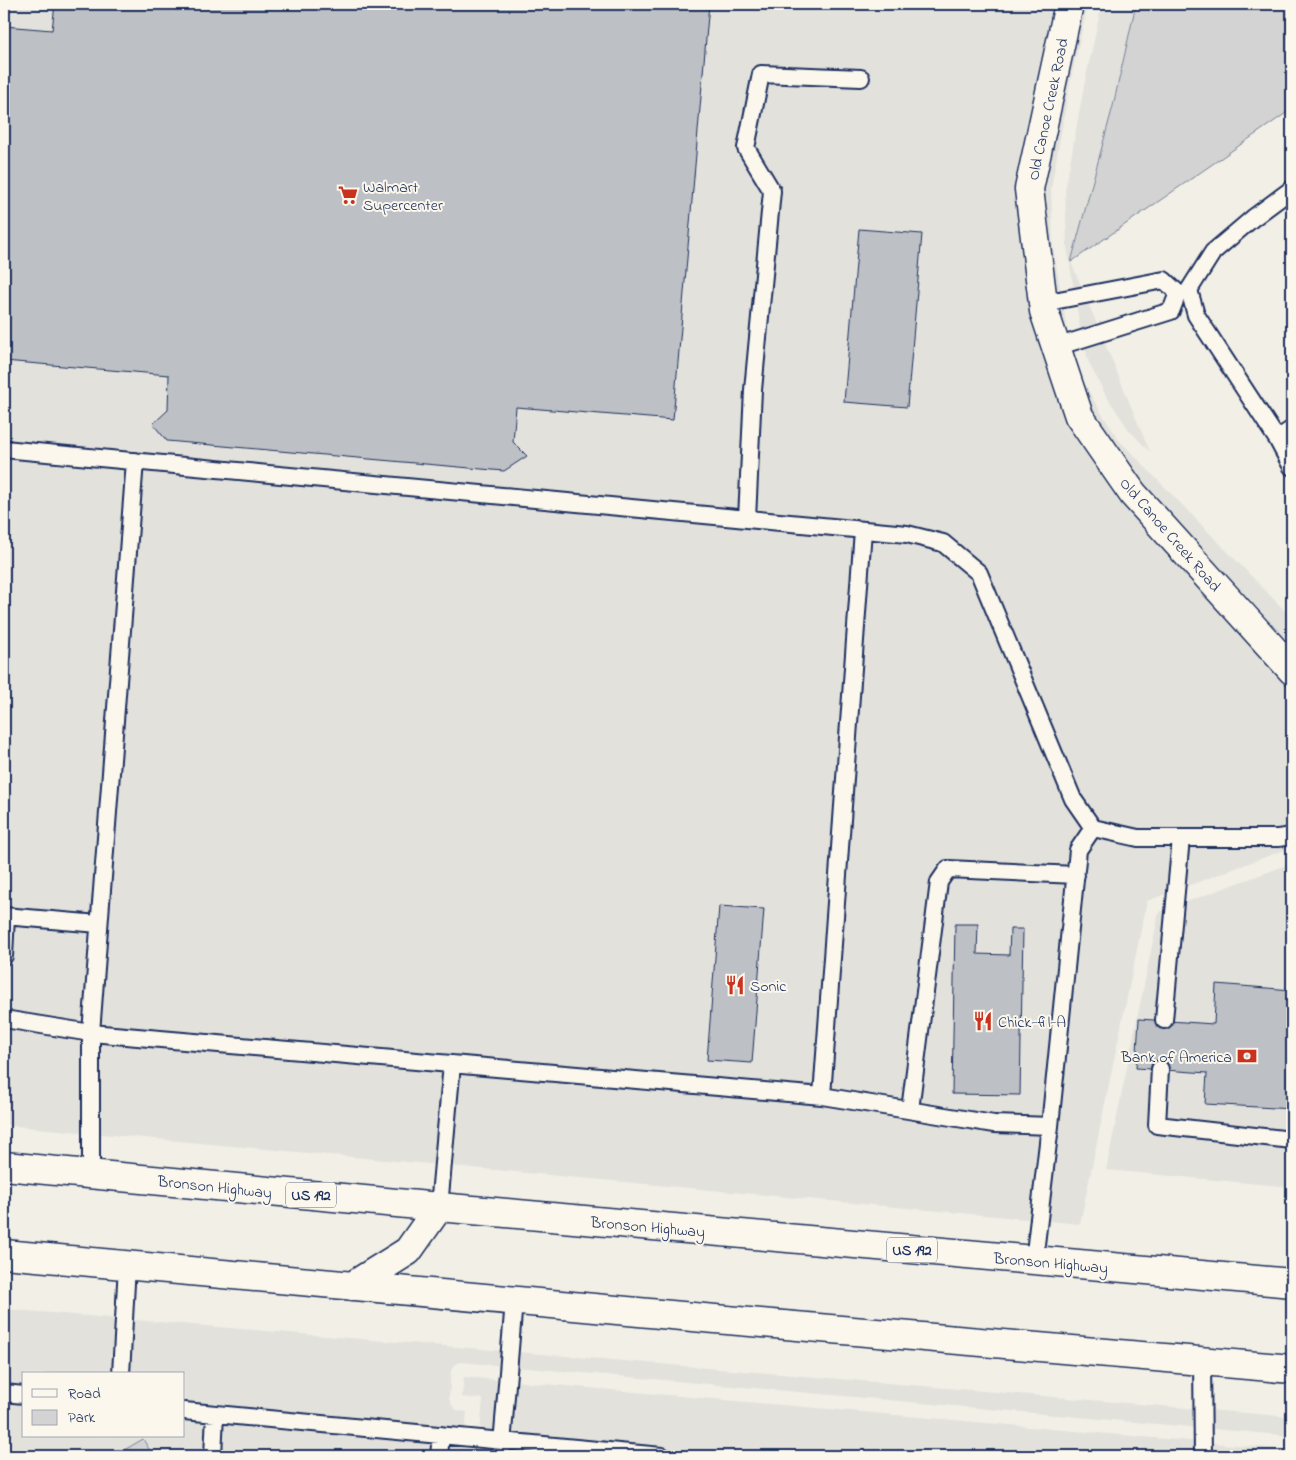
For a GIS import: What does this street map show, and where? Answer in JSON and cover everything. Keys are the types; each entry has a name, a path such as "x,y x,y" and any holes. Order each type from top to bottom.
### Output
{"main road":[{"name":"Old Canoe Creek Road","path":"1069,4 1029,189 1044,312 1079,416 1133,494 1292,670"},
{"name":"Bronson Highway","path":"4,1166 1292,1283"},
{"path":"352,1286 408,1252 439,1207"},
{"path":"4,1254 1292,1369"}],"lane":[{"path":"747,519 753,390 772,191 746,148 761,74 861,78"},
{"path":"1056,347 1171,311 1213,252 1253,218 1292,189"},
{"path":"1043,303 1164,280 1183,292 1196,315 1277,438 1292,467"},
{"path":"1277,438 1292,429"},
{"path":"4,449 907,534 943,543 979,572 1072,799 1093,828 1138,838 1278,838 1292,836"},
{"path":"91,1174 91,1033 135,462"},
{"path":"822,1096 863,530"},
{"path":"1034,1261 1050,1126 1078,850 1093,828"},
{"path":"1164,1020 1181,838"},
{"path":"910,1110 939,882 948,869 1076,876"},
{"path":"4,956 5,916 99,924"},
{"path":"4,1019 91,1033 822,1096 994,1124 1050,1126"},
{"path":"439,1207 452,1064"},
{"path":"1160,1069 1157,1125 1292,1140"},
{"path":"121,1372 127,1266"},
{"path":"502,1449 514,1301"},
{"path":"1202,1362 1203,1456"},
{"path":"4,1393 22,1395"},
{"path":"185,1411 441,1435 502,1449 662,1456"},
{"path":"212,1456 215,1414"},
{"path":"439,1456 441,1435"}],"shaded area":[{"path":"4,4 1088,4 1070,82 1051,189 1053,246 1068,335 1076,367 1094,401 1118,439 1292,618 1292,847 1147,901 1080,1224 4,1125"},
{"path":"1102,4 1136,4 1113,106 1071,262 1150,452 1129,430 1105,394 1089,363 1081,334 1067,246 1065,191 1084,86"},
{"path":"1292,863 1292,1187 1106,1170 1159,912"},
{"path":"4,1309 1292,1417 1292,1436 460,1362 451,1370 449,1399 458,1411 467,1412 463,1456 153,1456 143,1439 114,1456 4,1456"},
{"path":"464,1377 1292,1450 1292,1456 478,1456 483,1399 462,1397"}],"green space":[{"path":"1136,4 1292,4 1292,109 1071,262 1113,106"},
{"path":"143,1439 153,1456 114,1456"}],"building":[{"name":"Walmart Supercenter","path":"55,4 709,4 673,420 516,407 513,442 527,456 504,471 167,441 153,424 168,410 169,375 4,361 4,26 52,30"},
{"path":"859,229 922,234 907,407 844,402"},
{"name":"Sonic","path":"719,906 764,909 752,1063 707,1060"},
{"path":"955,924 978,924 977,954 1009,955 1010,929 1023,929 1020,1095 952,1094"},
{"path":"1216,984 1292,990 1292,1109 1205,1104 1207,1073 1136,1068 1139,1019 1214,1024"}],"place":[{"name":"Walmart Supercenter","path":"348,195"},
{"name":"Sonic","path":"735,985"},
{"name":"Chick-fil-A","path":"983,1021"},
{"name":"Bank of America","path":"1247,1056"}]}
